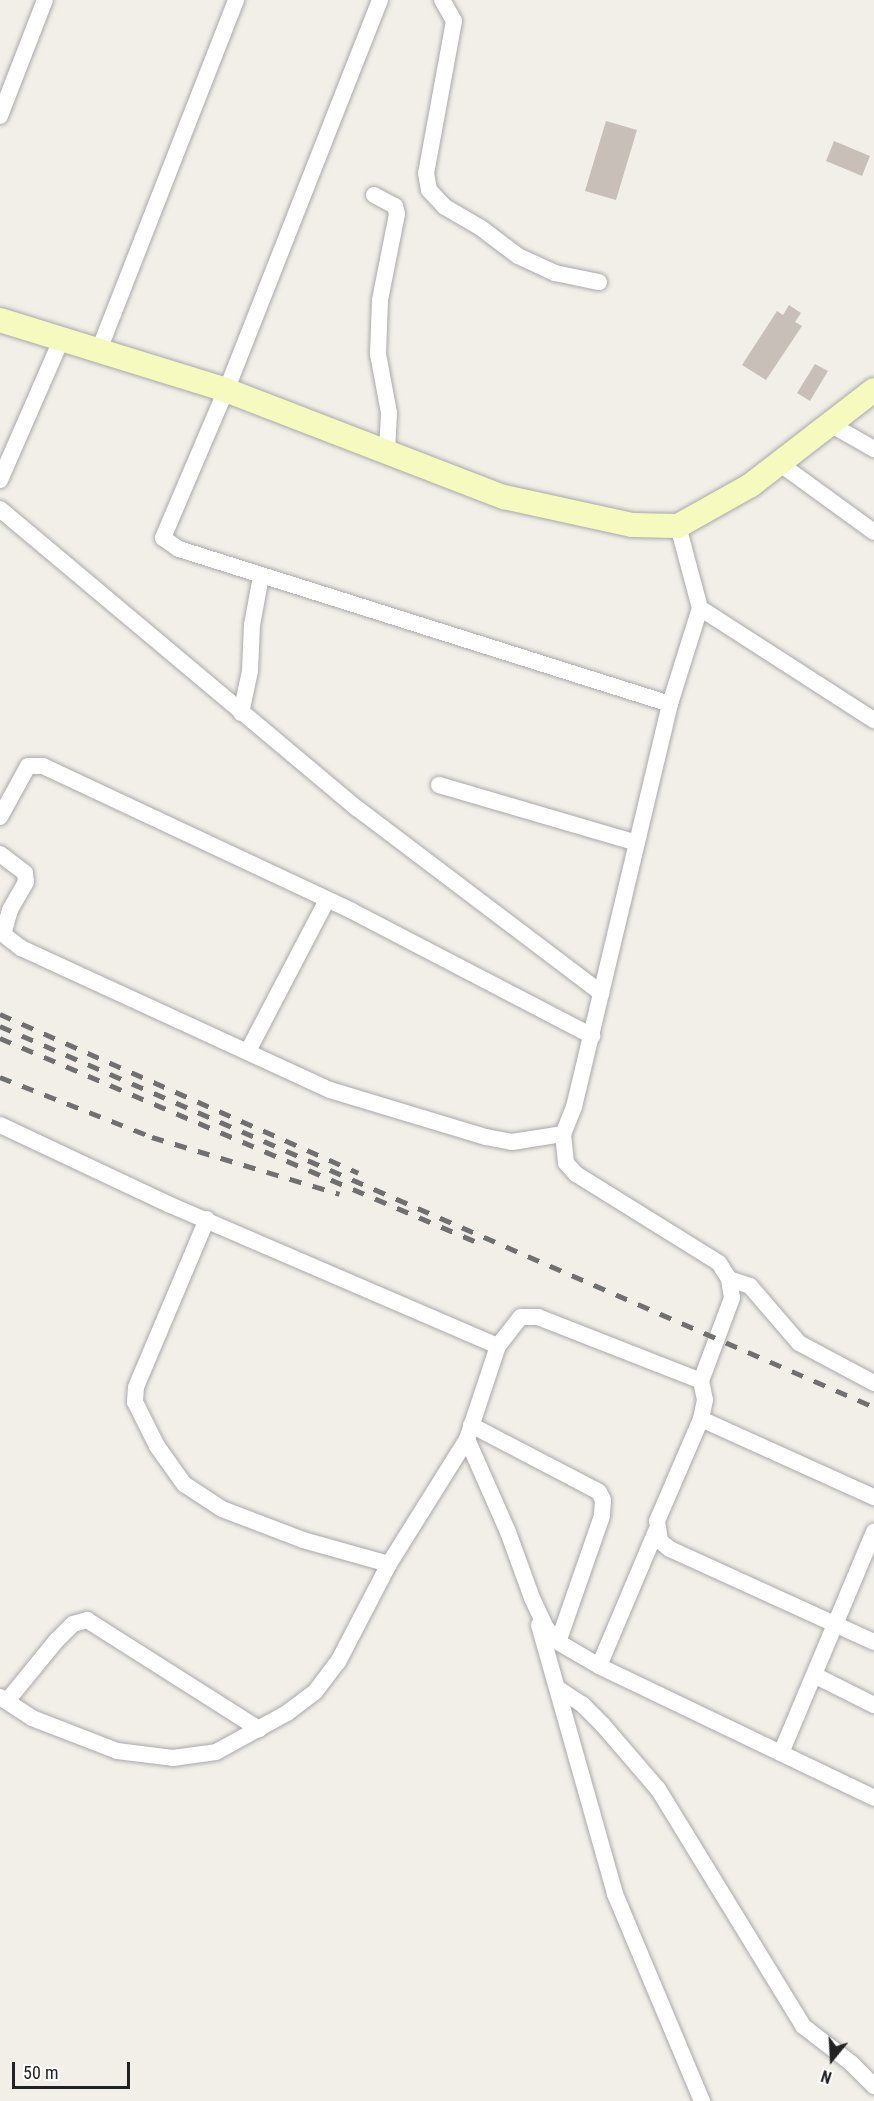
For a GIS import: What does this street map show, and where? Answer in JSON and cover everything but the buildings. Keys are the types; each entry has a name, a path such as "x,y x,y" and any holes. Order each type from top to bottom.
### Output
{"street":[{"path":"0,116 45,0"},
{"path":"99,350 236,0"},
{"path":"380,0 226,390 163,538 179,549 261,576 670,704"},
{"path":"442,0 454,21 426,173 429,190 445,207 482,228 518,256 555,273 598,282"},
{"path":"374,195 394,206 397,214 380,300 378,354 389,413 387,452"},
{"path":"0,320 226,390 504,497 632,525 678,526 751,485 874,390"},
{"path":"0,480 62,339"},
{"path":"830,424 874,449"},
{"path":"779,463 874,532"},
{"path":"0,509 358,809 601,993"},
{"path":"599,1666 701,1419 705,1400 701,1381 732,1298 729,1279 719,1263 576,1174 566,1163 563,1134 574,1107 592,1036 670,704 700,608 678,526"},
{"path":"241,713 250,671 252,625 261,576"},
{"path":"700,608 874,720"},
{"path":"0,818 28,766 36,764 327,900 592,1036"},
{"path":"439,785 637,843"},
{"path":"0,854 18,865 26,882 4,923 3,934 10,941 330,1090 486,1137 512,1142 563,1134"},
{"path":"248,1052 327,900"},
{"path":"0,1125 207,1219 498,1346"},
{"path":"207,1219 136,1387 135,1402 157,1446 184,1484 222,1509 303,1540 389,1564"},
{"path":"729,1279 750,1286 799,1343 874,1383"},
{"path":"259,1729 87,1620 73,1624 4,1699 32,1718 70,1735 152,1758 192,1757 216,1752 259,1729 315,1692 338,1662 389,1564 469,1432 498,1346 521,1317 538,1317 701,1381"},
{"path":"701,1419 874,1497"},
{"path":"469,1432 532,1598 615,1894 702,2101"},
{"path":"469,1432 599,1492 603,1500 602,1516 558,1642"},
{"path":"656,1531 670,1549 874,1642"},
{"path":"782,1753 874,1532"},
{"path":"532,1598 546,1628 558,1642 599,1666 874,1798"},
{"path":"814,1675 874,1706"},
{"path":"557,1688 582,1704 658,1789 802,2026 851,2063 874,2086"}],"railway":[{"path":"0,1014 358,1173"},
{"path":"0,1026 874,1407"},
{"path":"0,1038 484,1245"},
{"path":"0,1077 152,1137 340,1194"}]}
